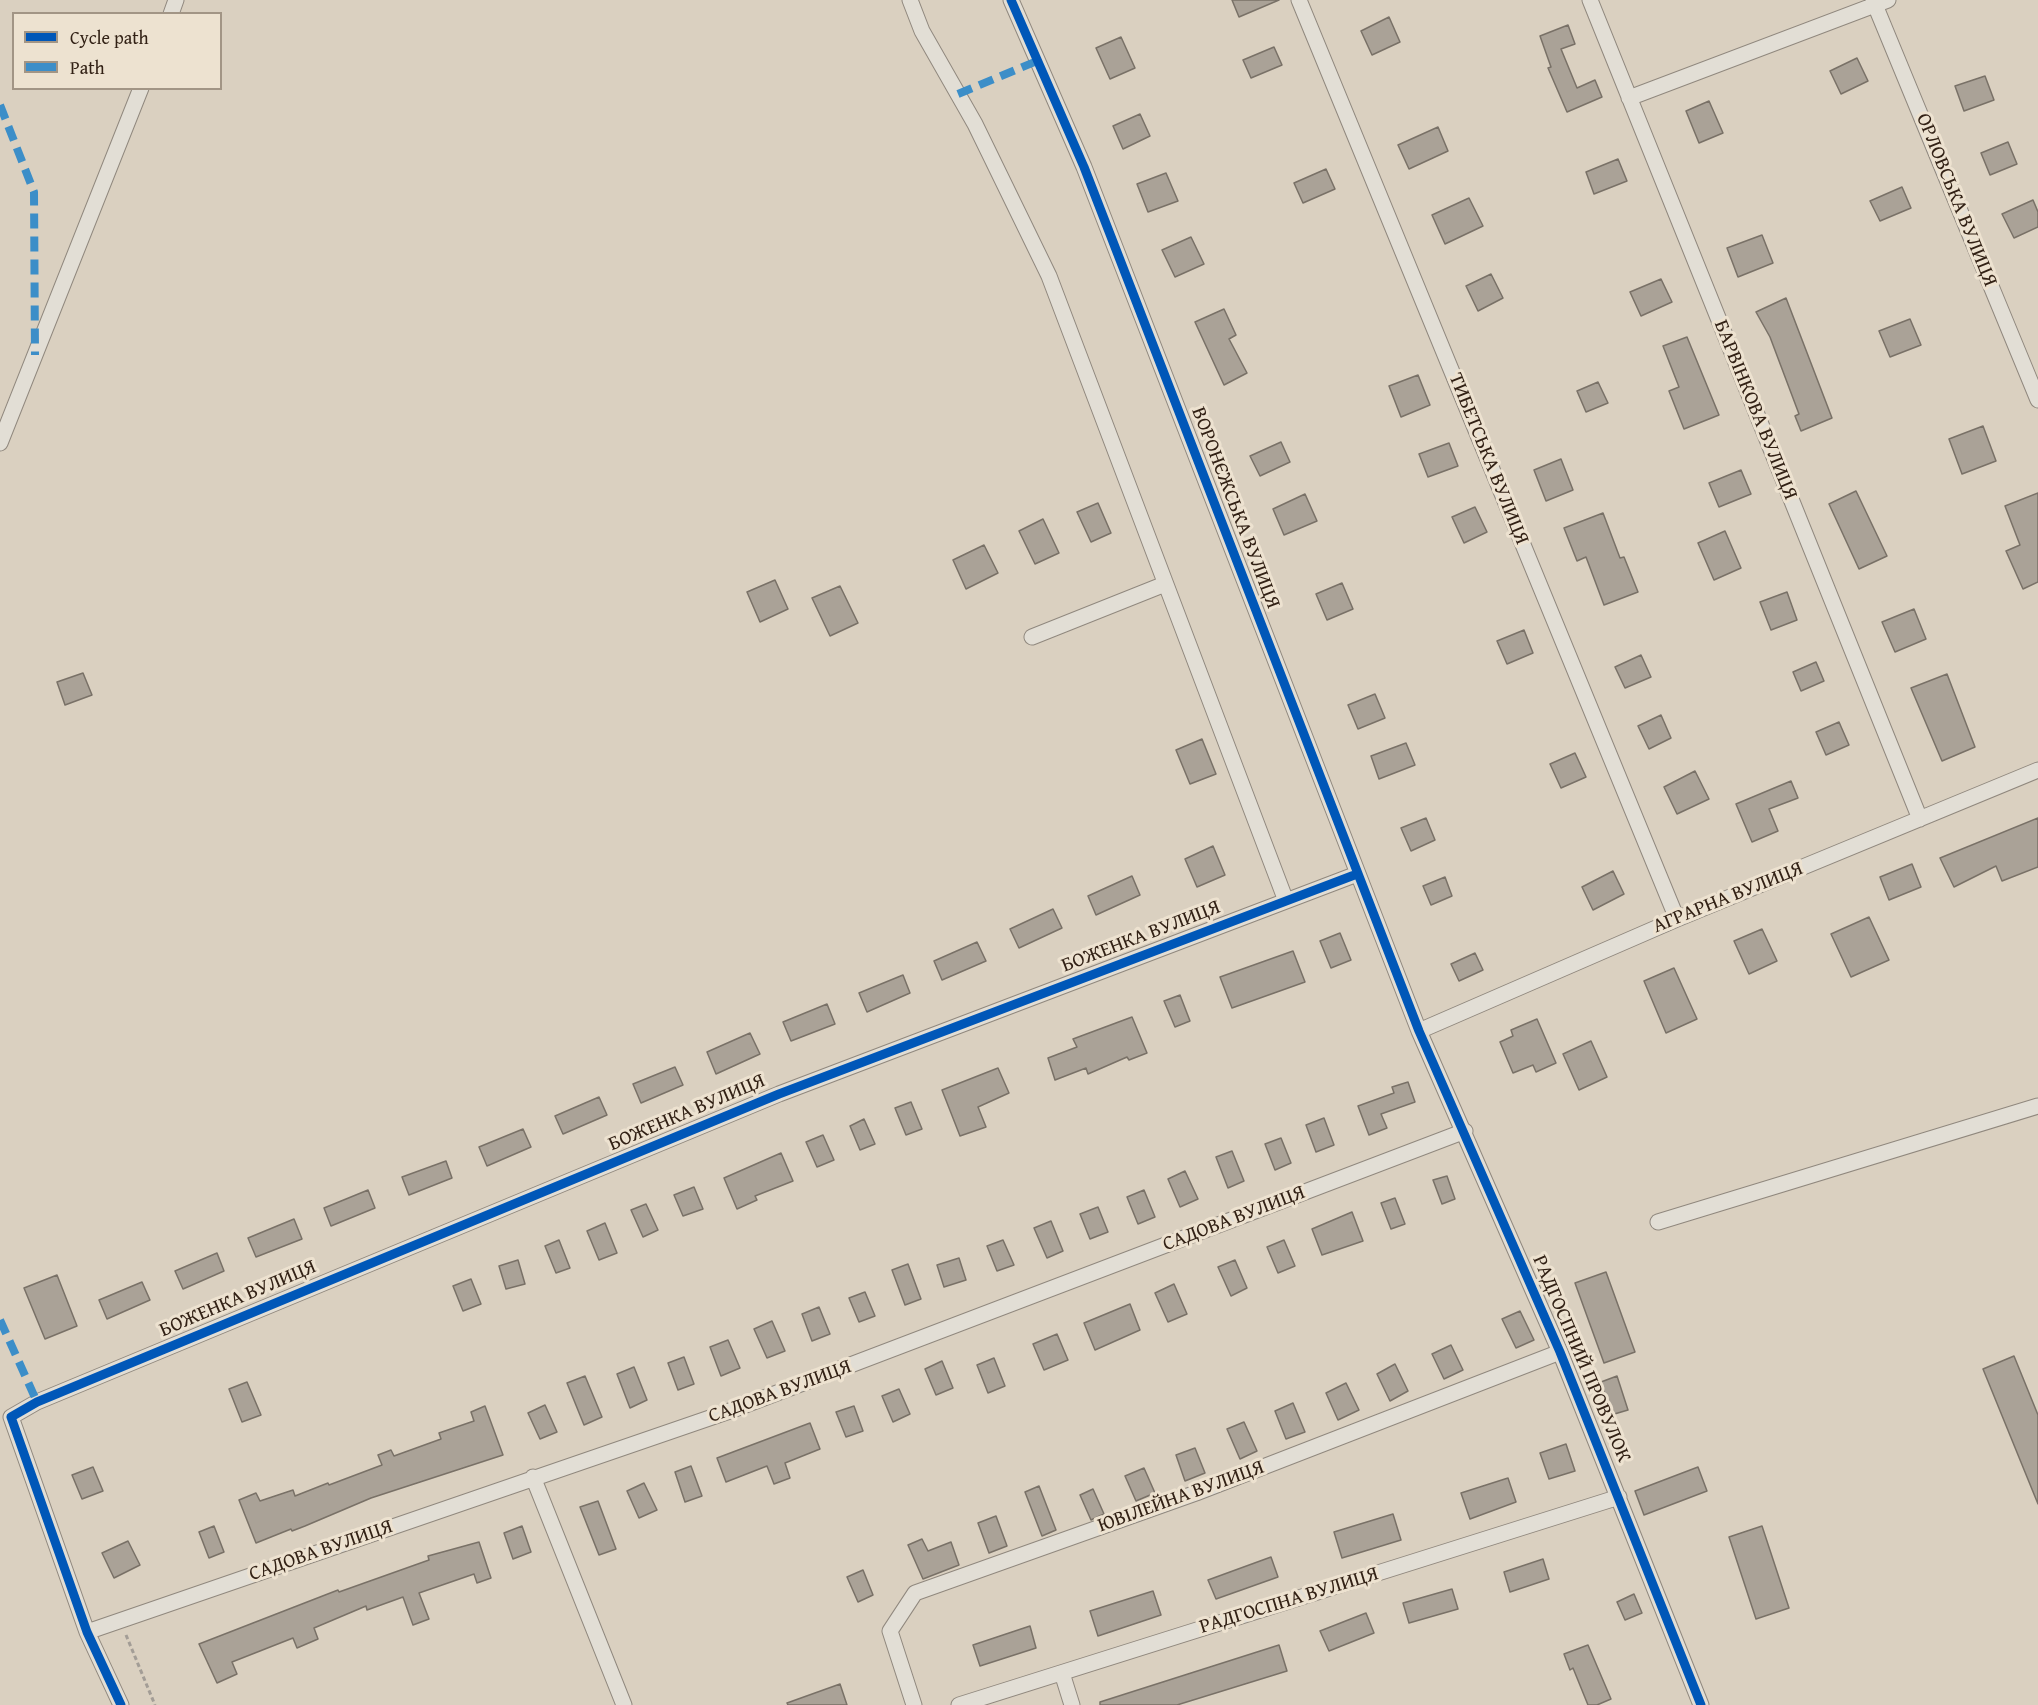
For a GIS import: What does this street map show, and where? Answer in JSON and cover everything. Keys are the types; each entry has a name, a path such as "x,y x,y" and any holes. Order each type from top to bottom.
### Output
{"street":[{"path":"910,0 922,31 975,124 1050,276 1286,901"},
{"name":"ВОРОНЄЖСЬКА ВУЛИЦЯ","path":"1011,0 1084,167 1419,1031"},
{"name":"ТИБЕТСЬКА ВУЛИЦЯ","path":"1299,0 1677,919"},
{"name":"БАРВІНКОВА ВУЛИЦЯ","path":"1590,0 1920,819"},
{"path":"1629,98 1879,2"},
{"name":"ОРЛОВСЬКА ВУЛИЦЯ","path":"1879,2 2038,400"},
{"path":"0,443 140,90"},
{"path":"1032,637 1165,584"},
{"name":"АГРАРНА ВУЛИЦЯ","path":"1419,1031 1677,919 2038,770"},
{"name":"БОЖЕНКА ВУЛИЦЯ","path":"87,1632 11,1417 37,1402 779,1094 1358,874"},
{"name":"РАДГОСПНИЙ ПРОВУЛОК","path":"1419,1031 1465,1131 1560,1352 1701,1705"},
{"path":"1658,1222 2038,1106"},
{"name":"САДОВА ВУЛИЦЯ","path":"87,1632 727,1412 1465,1131"},
{"name":"ЮВІЛЕЙНА ВУЛИЦЯ","path":"914,1705 890,1631 915,1593 1196,1493 1560,1352"},
{"path":"533,1477 624,1705"},
{"name":"РАДГОСПНА ВУЛИЦЯ","path":"959,1705 1619,1497"},
{"path":"87,1632 121,1705"},
{"path":"1062,1673 1072,1705"}],"path":[{"path":"120,1620 155,1705"}],"building":[{"path":"1232,0 1279,0 1239,17"},
{"path":"1389,17 1400,42 1372,55 1361,31"},
{"path":"1568,25 1575,44 1561,49 1577,88 1595,80 1602,97 1567,112 1548,68 1551,67 1540,36"},
{"path":"1121,37 1135,68 1110,79 1096,48"},
{"path":"1274,47 1282,65 1251,78 1243,60"},
{"path":"1857,58 1868,81 1841,94 1830,71"},
{"path":"1985,76 1994,100 1964,111 1955,86"},
{"path":"1709,101 1723,133 1699,143 1686,111"},
{"path":"1140,114 1150,136 1123,149 1113,126"},
{"path":"1438,127 1448,151 1409,169 1398,145"},
{"path":"2008,142 2017,164 1990,175 1981,153"},
{"path":"1618,159 1627,181 1594,194 1586,172"},
{"path":"1326,169 1335,189 1303,203 1294,183"},
{"path":"1166,173 1178,201 1148,212 1137,184"},
{"path":"1902,187 1911,208 1880,221 1870,201"},
{"path":"1469,198 1483,226 1445,244 1432,215"},
{"path":"2033,200 2038,212 2038,227 2014,238 2002,214"},
{"path":"1762,235 1773,263 1738,277 1727,248"},
{"path":"1191,237 1204,264 1175,277 1162,250"},
{"path":"1491,274 1503,298 1478,311 1466,286"},
{"path":"1661,279 1672,302 1641,316 1630,292"},
{"path":"1786,298 1832,418 1801,431 1795,416 1799,414 1770,337 1756,312"},
{"path":"1224,309 1236,335 1229,339 1247,373 1224,385 1195,322"},
{"path":"1910,319 1921,345 1890,357 1879,331"},
{"path":"1687,337 1719,415 1684,429 1669,391 1679,387 1663,346"},
{"path":"1418,375 1430,405 1401,417 1389,386"},
{"path":"1598,382 1608,403 1586,412 1577,391"},
{"path":"1983,426 1996,461 1962,474 1949,439"},
{"path":"1281,442 1290,462 1260,476 1250,456"},
{"path":"1449,443 1458,466 1428,477 1419,454"},
{"path":"1561,459 1573,490 1546,501 1534,470"},
{"path":"1741,470 1751,494 1719,507 1709,483"},
{"path":"1856,491 1887,556 1859,569 1829,504"},
{"path":"2038,493 2038,582 2023,589 2006,551 2020,545 2005,506"},
{"path":"1305,494 1317,521 1284,535 1273,509"},
{"path":"1098,503 1111,533 1091,542 1077,512"},
{"path":"1475,507 1487,532 1464,543 1452,517"},
{"path":"1603,513 1620,558 1624,557 1638,592 1604,605 1586,557 1577,561 1564,528"},
{"path":"1043,519 1059,553 1035,564 1019,531"},
{"path":"1725,531 1741,568 1714,580 1698,543"},
{"path":"984,545 998,573 966,589 953,560"},
{"path":"775,580 788,609 760,622 747,592"},
{"path":"1342,583 1353,609 1327,620 1316,594"},
{"path":"840,586 858,623 830,636 812,598"},
{"path":"1787,592 1797,620 1771,630 1760,602"},
{"path":"1914,609 1926,639 1895,652 1882,622"},
{"path":"1524,630 1533,653 1507,664 1497,641"},
{"path":"1641,655 1651,677 1625,688 1615,667"},
{"path":"1816,662 1824,681 1801,691 1793,672"},
{"path":"83,673 92,695 65,705 57,682"},
{"path":"1947,674 1975,747 1942,761 1911,688"},
{"path":"1375,694 1385,718 1358,729 1348,705"},
{"path":"1661,715 1671,738 1649,749 1638,726"},
{"path":"1839,722 1849,745 1826,755 1816,732"},
{"path":"1202,739 1216,774 1190,784 1176,750"},
{"path":"1406,743 1415,765 1379,779 1371,756"},
{"path":"1575,753 1586,777 1561,788 1550,764"},
{"path":"1695,771 1709,799 1677,814 1664,787"},
{"path":"1791,781 1798,798 1769,809 1778,831 1752,842 1736,804"},
{"path":"1426,818 1435,840 1411,851 1401,828"},
{"path":"2038,818 2038,867 2002,881 1996,866 1954,887 1940,858"},
{"path":"1213,846 1225,875 1197,887 1185,859"},
{"path":"1912,864 1921,887 1889,900 1880,877"},
{"path":"1613,871 1624,894 1593,910 1582,887"},
{"path":"1132,876 1140,895 1096,915 1088,896"},
{"path":"1445,877 1452,896 1431,905 1423,886"},
{"path":"1053,909 1062,928 1019,948 1010,929"},
{"path":"1869,917 1889,960 1851,977 1831,934"},
{"path":"1762,929 1777,961 1749,974 1734,941"},
{"path":"1340,933 1351,960 1331,968 1320,941"},
{"path":"977,942 986,961 942,980 934,961"},
{"path":"1293,951 1305,982 1232,1008 1220,977"},
{"path":"1475,953 1483,970 1459,981 1451,964"},
{"path":"1674,968 1697,1019 1666,1033 1644,981"},
{"path":"903,975 910,993 867,1012 859,993"},
{"path":"1180,995 1190,1021 1175,1027 1164,1001"},
{"path":"827,1004 835,1024 791,1041 783,1022"},
{"path":"1132,1017 1147,1053 1129,1060 1127,1057 1088,1074 1086,1068 1055,1080 1048,1058 1077,1047 1073,1039"},
{"path":"1537,1019 1556,1063 1536,1072 1533,1065 1513,1073 1500,1042 1513,1036 1511,1030"},
{"path":"750,1033 760,1054 716,1074 707,1052"},
{"path":"1591,1041 1607,1077 1579,1090 1563,1054"},
{"path":"675,1067 683,1085 641,1103 633,1084"},
{"path":"998,1068 1009,1093 978,1107 986,1127 960,1136 942,1090"},
{"path":"1408,1082 1415,1102 1381,1114 1387,1128 1369,1135 1358,1106 1394,1093 1392,1087"},
{"path":"599,1097 607,1115 563,1134 555,1116"},
{"path":"911,1102 922,1129 906,1135 895,1108"},
{"path":"1324,1118 1334,1145 1316,1152 1306,1125"},
{"path":"864,1119 875,1144 860,1150 850,1126"},
{"path":"523,1129 531,1147 487,1166 479,1147"},
{"path":"823,1135 834,1160 817,1167 806,1142"},
{"path":"1281,1138 1291,1163 1275,1170 1265,1144"},
{"path":"1232,1151 1244,1181 1228,1188 1216,1157"},
{"path":"781,1153 793,1181 755,1196 757,1200 737,1209 724,1178"},
{"path":"446,1161 452,1178 409,1195 402,1177"},
{"path":"1185,1171 1198,1199 1180,1207 1168,1179"},
{"path":"1447,1176 1455,1199 1442,1204 1433,1180"},
{"path":"694,1187 703,1209 683,1216 674,1195"},
{"path":"368,1190 375,1208 331,1226 324,1208"},
{"path":"1144,1190 1155,1217 1138,1224 1127,1197"},
{"path":"1395,1198 1405,1224 1391,1229 1381,1203"},
{"path":"646,1204 658,1230 643,1237 631,1210"},
{"path":"1098,1207 1108,1232 1090,1239 1080,1214"},
{"path":"1352,1212 1363,1241 1322,1255 1312,1229"},
{"path":"294,1219 302,1239 256,1257 248,1238"},
{"path":"1051,1221 1063,1251 1047,1258 1034,1228"},
{"path":"605,1223 617,1253 599,1260 587,1231"},
{"path":"559,1240 570,1268 556,1273 545,1246"},
{"path":"1003,1240 1014,1265 997,1271 987,1246"},
{"path":"1284,1240 1295,1266 1278,1273 1267,1247"},
{"path":"217,1253 224,1271 183,1289 175,1271"},
{"path":"959,1258 966,1280 944,1287 937,1265"},
{"path":"518,1260 525,1284 506,1289 499,1266"},
{"path":"1235,1260 1247,1288 1231,1296 1218,1267"},
{"path":"908,1264 921,1299 905,1305 892,1270"},
{"path":"1606,1272 1635,1352 1604,1363 1575,1283"},
{"path":"57,1275 77,1326 45,1339 24,1288"},
{"path":"471,1279 481,1304 463,1311 453,1286"},
{"path":"142,1282 150,1300 107,1319 99,1300"},
{"path":"1174,1284 1187,1314 1168,1322 1155,1293"},
{"path":"865,1292 875,1316 859,1322 849,1298"},
{"path":"1130,1304 1140,1330 1095,1350 1084,1323"},
{"path":"819,1307 830,1334 812,1341 802,1314"},
{"path":"1520,1311 1534,1340 1516,1348 1502,1319"},
{"path":"772,1321 785,1351 767,1358 754,1329"},
{"path":"1057,1334 1068,1360 1044,1370 1033,1344"},
{"path":"728,1340 740,1368 721,1376 710,1347"},
{"path":"1451,1345 1463,1370 1444,1379 1432,1354"},
{"path":"2014,1356 2038,1415 2038,1504 1983,1369"},
{"path":"684,1357 694,1384 678,1390 668,1363"},
{"path":"994,1358 1005,1386 988,1393 977,1365"},
{"path":"942,1361 953,1388 936,1395 925,1369"},
{"path":"1395,1364 1408,1391 1390,1401 1377,1374"},
{"path":"634,1367 647,1400 630,1408 617,1374"},
{"path":"585,1376 602,1417 584,1425 567,1383"},
{"path":"1617,1376 1628,1410 1611,1415 1601,1382"},
{"path":"247,1382 261,1415 242,1422 229,1389"},
{"path":"1346,1383 1359,1410 1338,1420 1326,1393"},
{"path":"899,1389 910,1414 893,1422 882,1396"},
{"path":"1293,1403 1305,1432 1286,1439 1275,1411"},
{"path":"545,1405 557,1432 540,1439 528,1413"},
{"path":"485,1406 503,1455 371,1498 305,1526 256,1543 239,1500 256,1493 260,1501 293,1490 295,1496 382,1465 378,1455 391,1450 394,1456 441,1439 439,1433 474,1421 471,1412"},
{"path":"854,1406 863,1431 846,1437 836,1412"},
{"path":"1244,1422 1257,1451 1240,1459 1227,1429"},
{"path":"810,1423 820,1449 785,1463 790,1478 774,1484 767,1466 726,1482 717,1458"},
{"path":"1566,1444 1575,1471 1549,1479 1540,1453"},
{"path":"1195,1448 1205,1473 1185,1481 1176,1455"},
{"path":"691,1466 702,1496 685,1502 675,1472"},
{"path":"93,1467 103,1491 82,1499 72,1475"},
{"path":"1698,1467 1707,1491 1644,1515 1635,1491"},
{"path":"1144,1468 1155,1493 1136,1501 1125,1476"},
{"path":"1508,1478 1516,1502 1470,1519 1461,1493"},
{"path":"644,1483 657,1510 639,1518 627,1491"},
{"path":"1039,1486 1056,1530 1042,1536 1025,1492"},
{"path":"1093,1489 1104,1514 1091,1520 1080,1495"},
{"path":"598,1501 616,1549 599,1555 580,1507"},
{"path":"1393,1514 1401,1540 1342,1558 1334,1532"},
{"path":"996,1516 1007,1546 989,1553 978,1523"},
{"path":"214,1526 224,1552 209,1558 199,1532"},
{"path":"522,1526 531,1552 513,1559 504,1533"},
{"path":"1762,1526 1789,1608 1756,1619 1729,1537"},
{"path":"922,1539 928,1551 951,1542 959,1565 923,1579 908,1545"},
{"path":"128,1541 140,1565 114,1578 102,1553"},
{"path":"479,1542 491,1578 477,1583 474,1574 419,1593 429,1619 413,1625 403,1597 367,1610 366,1606 314,1628 318,1639 297,1648 293,1638 232,1662 237,1674 217,1683 199,1644 338,1590 339,1592 429,1560 428,1556"},
{"path":"1271,1557 1278,1577 1216,1599 1208,1580"},
{"path":"1543,1559 1549,1579 1510,1592 1504,1572"},
{"path":"863,1570 873,1595 858,1602 847,1577"},
{"path":"1452,1589 1458,1609 1409,1623 1403,1603"},
{"path":"1153,1591 1161,1615 1098,1636 1090,1611"},
{"path":"1634,1594 1642,1613 1625,1620 1617,1602"},
{"path":"1366,1613 1374,1633 1329,1651 1320,1631"},
{"path":"1030,1626 1036,1648 980,1666 973,1645"},
{"path":"1279,1645 1287,1671 1177,1705 1100,1705 1100,1702"},
{"path":"1588,1645 1611,1699 1597,1705 1588,1705 1573,1668 1570,1670 1564,1654"},
{"path":"840,1684 847,1705 788,1705 787,1703"}],"marked path":[{"path":"958,94 1037,61"},
{"path":"0,105 34,192 35,355"},
{"path":"0,1320 37,1402"}],"cycle path":[{"path":"1011,0 1084,167 1419,1031 1560,1352 1701,1705"},
{"path":"121,1705 87,1632 11,1417 37,1402 779,1094 1357,874"}]}
